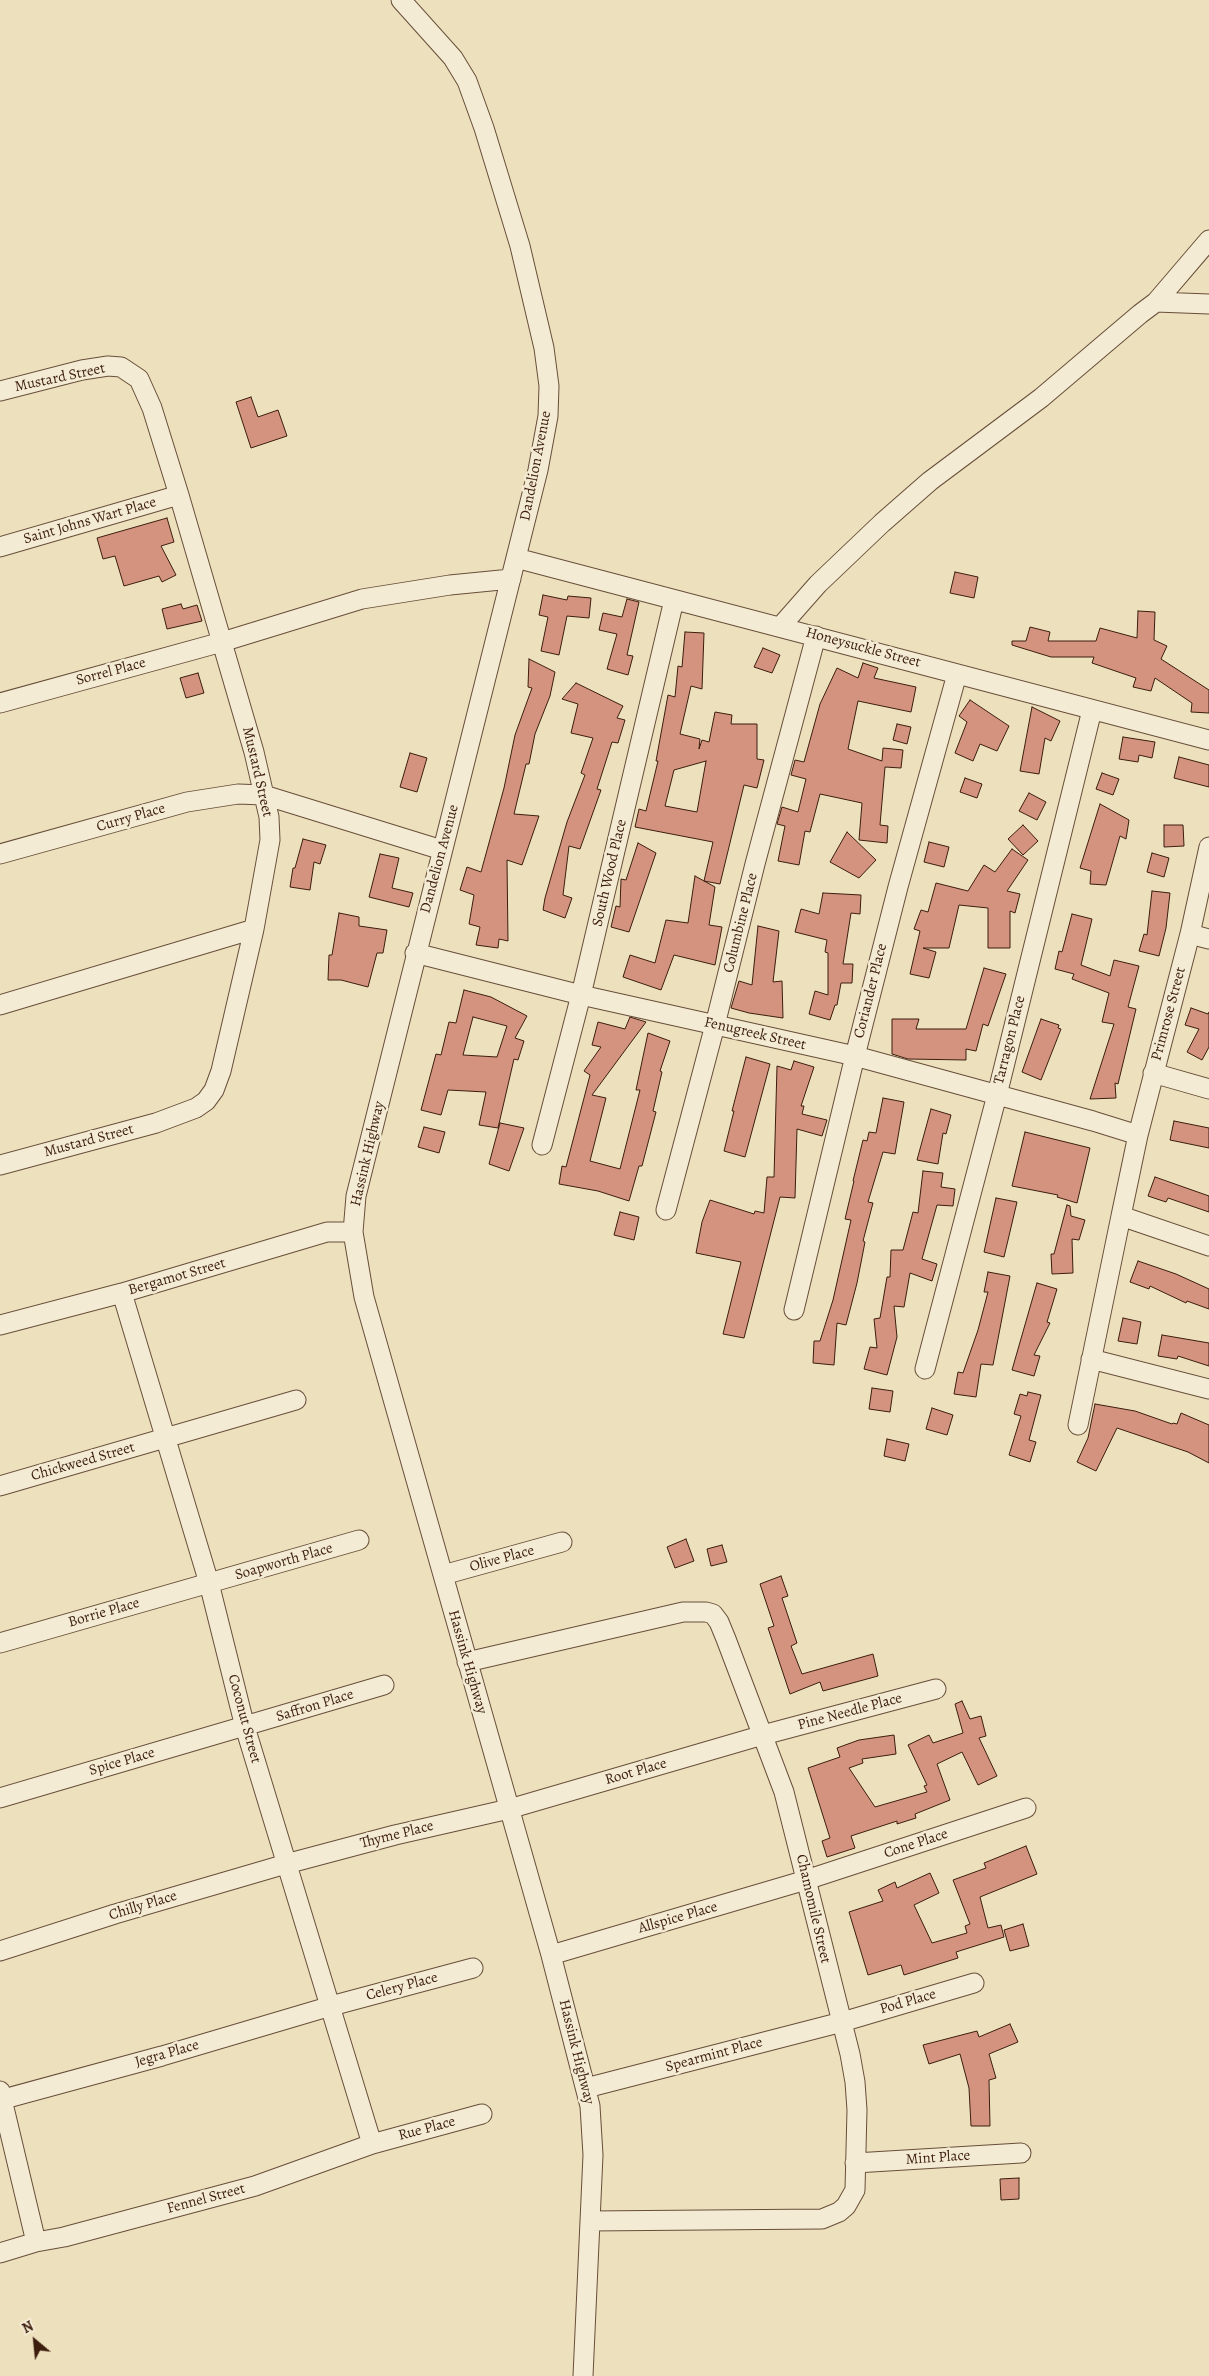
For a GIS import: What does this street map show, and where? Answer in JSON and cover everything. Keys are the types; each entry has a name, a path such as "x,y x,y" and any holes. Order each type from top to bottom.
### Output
{"street":[{"name":"Dandelion Avenue","path":"401,0 453,58 467,81 484,128 520,246 544,348 549,386 548,416 538,470 416,953"},
{"path":"782,626 818,584 882,523 930,481 1041,398 1126,324 1156,302 1209,240"},
{"path":"1156,302 1209,304"},
{"name":"Mustard Street","path":"0,391 82,370 108,366 130,371 139,378 179,494 254,752 269,817 270,840 254,929 221,1071 214,1090 206,1101 196,1108 156,1124 0,1165"},
{"name":"Saint Johns Wart Place","path":"0,547 179,494"},
{"name":"Honeysuckle Street","path":"516,558 674,600 782,626 1209,740"},
{"name":"Sorrel Place","path":"0,702 222,642 362,599 450,585 511,579"},
{"name":"South Wood Place","path":"542,1145 581,995 674,600"},
{"name":"Columbine Place","path":"666,1210 816,636"},
{"name":"Coriander Place","path":"794,1310 854,1056 898,886 957,674"},
{"name":"Tarragon Place","path":"925,1369 997,1095 1092,710"},
{"name":"Curry Place","path":"0,854 196,800 238,794 264,795 442,850"},
{"name":"Primrose Street","path":"1078,1425 1138,1135 1190,934 1209,847"},
{"path":"0,1005 254,929"},
{"path":"1190,934 1209,939"},
{"name":"Fenugreek Street","path":"416,953 581,995 854,1056 1093,1120 1138,1135"},
{"name":"Hassink Highway","path":"416,953 356,1196 353,1232 364,1297 551,1955 586,2088 593,2130 583,2376"},
{"path":"1153,1073 1209,1089"},
{"path":"1121,1216 1209,1246"},
{"name":"Bergamot Street","path":"0,1325 122,1293 328,1232 353,1232"},
{"name":"Coconut Street","path":"122,1293 209,1584 245,1726 372,2144"},
{"path":"1091,1359 1209,1389"},
{"name":"Chickweed Street","path":"0,1486 296,1400"},
{"name":"Soapworth Place","path":"209,1584 359,1540"},
{"name":"Olive Place","path":"443,1575 562,1542"},
{"name":"Borrie Place","path":"0,1642 209,1584"},
{"name":"Chamomile Street","path":"467,1662 683,1612 706,1612 713,1614 719,1622 784,1792 842,2022 855,2082 855,2190 839,2212 822,2219 590,2221"},
{"name":"Saffron Place","path":"245,1726 384,1685"},
{"name":"Pine Needle Place","path":"763,1735 936,1689"},
{"name":"Spice Place","path":"0,1798 245,1726"},
{"name":"Root Place","path":"509,1809 763,1735"},
{"name":"Cone Place","path":"806,1880 1026,1808"},
{"name":"Thyme Place","path":"286,1864 396,1835 509,1809"},
{"name":"Chilly Place","path":"0,1951 115,1914 286,1864"},
{"name":"Allspice Place","path":"551,1955 806,1880"},
{"name":"Celery Place","path":"331,2006 473,1968"},
{"name":"Pod Place","path":"842,2022 974,1983"},
{"name":"Jegra Place","path":"1,2096 162,2056 331,2006"},
{"name":"Spearmint Place","path":"586,2088 842,2022"},
{"path":"1,2096 36,2242"},
{"name":"Rue Place","path":"372,2144 482,2114"},
{"name":"Fennel Street","path":"0,2254 36,2242 64,2237 255,2186 372,2144"},
{"name":"Mint Place","path":"855,2163 1021,2153"}],"building":[{"path":"251,397 258,417 278,410 287,436 251,448 236,402"},
{"path":"167,518 174,542 161,546 176,575 162,582 159,576 124,586 115,556 103,559 97,538"},
{"path":"955,572 978,577 974,598 950,593"},
{"path":"543,595 567,600 568,596 591,598 589,618 567,616 559,655 541,651 548,617 539,615"},
{"path":"627,599 639,602 627,655 633,656 628,675 607,669 617,634 599,630 603,613 622,617"},
{"path":"181,604 183,609 197,605 202,621 167,629 162,609"},
{"path":"1138,611 1155,612 1154,640 1167,646 1161,659 1209,690 1209,713 1191,712 1192,703 1155,678 1151,691 1133,687 1136,678 1092,663 1094,657 1051,657 1012,645 1012,641 1026,641 1030,627 1050,632 1048,641 1096,641 1100,628 1137,638"},
{"path":"685,632 704,633 702,689 691,686 680,734 700,739 699,749 702,740 709,742 715,712 732,715 731,724 757,724 757,759 764,760 757,788 744,785 720,884 704,881 713,842 635,827 639,809 646,811 658,761 656,761 668,695 675,697 678,666 682,667","holes":["706,761 697,812 665,806 674,770"]},
{"path":"763,648 780,655 772,673 754,667"},
{"path":"529,659 555,672 550,696 535,734 529,764 526,764 514,814 539,816 522,865 507,860 508,941 499,939 498,948 476,945 480,927 469,924 474,895 460,890 467,867 481,872 504,788 515,735 532,688 528,687"},
{"path":"863,663 878,668 874,678 916,687 911,712 858,701 848,749 882,761 883,748 903,750 901,768 885,767 880,825 888,826 887,843 859,840 862,803 820,794 810,832 805,831 799,865 778,861 785,826 777,824 782,807 798,812 806,779 791,775 795,760 804,762 820,704 837,668 858,678"},
{"path":"198,673 204,693 186,698 180,678"},
{"path":"576,683 623,706 617,718 625,720 618,743 612,742 597,789 601,790 580,849 569,846 563,895 572,898 565,918 543,910 567,822 585,775 581,773 593,738 571,733 578,704 562,699"},
{"path":"970,700 1009,726 997,751 980,744 973,761 955,753 967,722 959,716"},
{"path":"1032,707 1060,721 1051,741 1045,738 1039,774 1020,771"},
{"path":"897,724 911,727 907,744 893,740"},
{"path":"1123,737 1155,742 1152,758 1139,755 1138,762 1119,759"},
{"path":"410,753 427,758 417,792 400,787"},
{"path":"1179,757 1209,765 1209,787 1174,778"},
{"path":"1102,773 1119,779 1113,795 1096,789"},
{"path":"965,778 982,784 977,798 960,792"},
{"path":"1029,793 1046,802 1037,820 1019,811"},
{"path":"1100,804 1129,820 1126,839 1120,836 1106,885 1090,884 1091,871 1080,868"},
{"path":"1023,825 1038,841 1023,855 1008,839"},
{"path":"1164,825 1183,825 1184,846 1164,847"},
{"path":"847,832 876,860 859,878 830,862"},
{"path":"303,839 326,845 320,864 314,862 310,890 290,887 293,868 295,868"},
{"path":"929,842 949,847 944,867 924,862"},
{"path":"638,843 656,853 629,932 611,927 616,906 620,907 621,879 626,880"},
{"path":"1012,849 1028,860 1007,891 1020,894 1015,913 1010,911 1010,948 988,948 988,908 959,905 949,948 923,948 936,952 929,978 910,974 920,931 914,929 921,910 928,912 936,883 968,891 984,865 995,872"},
{"path":"1152,853 1169,858 1164,877 1147,872"},
{"path":"380,854 399,858 392,888 413,893 409,907 369,897"},
{"path":"695,876 715,887 709,925 722,927 715,965 674,955 661,990 623,977 630,955 655,963 666,920 688,923"},
{"path":"1152,891 1170,893 1166,928 1159,956 1139,951 1144,934 1147,935"},
{"path":"823,893 861,895 860,914 851,913 843,964 853,964 852,983 841,983 837,1005 835,1005 830,1020 809,1014 815,991 828,995 828,953 825,952 827,940 795,932 801,909 819,914"},
{"path":"339,913 359,917 359,926 387,930 383,953 377,953 368,987 341,980 328,980 329,955 332,955"},
{"path":"1072,914 1092,919 1081,965 1110,976 1114,960 1139,966 1128,1007 1136,1009 1118,1084 1115,1083 1116,1098 1090,1099 1114,1024 1102,1022 1109,993 1072,979 1074,974 1055,969 1059,951 1062,952"},
{"path":"758,926 779,931 773,982 782,981 783,1018 749,1013 731,1008 739,981 752,985"},
{"path":"984,968 1006,974 988,1026 983,1024 976,1051 966,1049 966,1060 908,1059 892,1054 892,1019 919,1019 916,1029 966,1029"},
{"path":"464,990 491,997 527,1016 515,1038 524,1041 518,1060 514,1059 498,1128 479,1125 486,1092 448,1090 441,1115 421,1110 436,1054 441,1055 449,1022 456,1023","holes":["473,1017 507,1026 497,1057 463,1055"]},
{"path":"1191,1008 1208,1014 1209,1012 1209,1047 1202,1060 1187,1052 1199,1029 1185,1025"},
{"path":"630,1017 646,1022 592,1095 606,1098 590,1161 620,1169 640,1090 636,1090 648,1033 670,1041 660,1071 662,1072 653,1111 656,1112 642,1166 639,1166 629,1201 598,1191 559,1184 562,1166 566,1167 590,1075 584,1071 601,1047 592,1045 598,1022 625,1029"},
{"path":"1041,1019 1059,1025 1058,1028 1061,1029 1041,1080 1022,1072"},
{"path":"746,1057 770,1064 745,1157 724,1151"},
{"path":"794,1061 814,1067 801,1106 804,1106 802,1114 827,1120 822,1136 797,1129 795,1198 780,1197 744,1338 723,1334 741,1262 696,1253 702,1222 710,1200 754,1214 755,1211 764,1213 767,1177 774,1177 777,1066 791,1070"},
{"path":"883,1098 904,1102 895,1154 883,1152 868,1202 873,1203 863,1241 865,1242 857,1283 846,1325 837,1323 834,1365 813,1363 814,1341 820,1341 833,1300 851,1220 845,1219 863,1140 867,1141 869,1132 876,1133"},
{"path":"931,1109 951,1115 946,1134 943,1133 938,1164 917,1160"},
{"path":"1174,1121 1209,1128 1209,1148 1170,1140"},
{"path":"500,1123 524,1128 509,1171 489,1164"},
{"path":"424,1127 445,1132 439,1153 418,1147"},
{"path":"1025,1132 1090,1148 1077,1203 1057,1197 1058,1195 1012,1186"},
{"path":"923,1171 943,1173 941,1187 955,1189 953,1206 937,1205 922,1259 937,1264 932,1281 910,1273 904,1307 894,1306 897,1337 887,1375 864,1369 870,1347 877,1348 874,1319 880,1318 887,1277 890,1277 891,1250 903,1250 913,1212 918,1213"},
{"path":"1155,1177 1209,1196 1209,1212 1168,1198 1166,1202 1148,1196"},
{"path":"996,1198 1017,1202 1004,1257 984,1252"},
{"path":"1067,1205 1070,1206 1071,1216 1085,1220 1079,1240 1072,1239 1073,1273 1052,1274 1051,1254 1054,1254"},
{"path":"620,1212 639,1217 634,1240 614,1235"},
{"path":"1138,1261 1176,1274 1209,1289 1209,1309 1187,1301 1186,1303 1150,1286 1149,1289 1130,1282"},
{"path":"988,1272 1010,1276 993,1365 981,1364 976,1397 954,1394 958,1372 963,1373 978,1330 988,1292 984,1292"},
{"path":"1037,1283 1057,1289 1047,1322 1050,1323 1034,1355 1040,1356 1034,1376 1012,1370"},
{"path":"1123,1318 1141,1322 1137,1344 1118,1341"},
{"path":"1162,1335 1209,1343 1209,1366 1178,1356 1177,1359 1158,1356"},
{"path":"872,1388 893,1391 890,1412 869,1409"},
{"path":"1028,1392 1041,1395 1029,1440 1036,1442 1030,1462 1009,1455 1021,1416 1014,1414 1020,1394 1027,1396"},
{"path":"1095,1404 1135,1411 1172,1424 1177,1424 1181,1413 1209,1425 1209,1463 1188,1452 1117,1428 1096,1471 1077,1462 1088,1438"},
{"path":"932,1408 953,1415 947,1435 926,1429"},
{"path":"887,1439 909,1444 905,1461 884,1456"},
{"path":"686,1539 694,1561 675,1568 667,1547"},
{"path":"722,1545 727,1562 711,1566 707,1549"},
{"path":"781,1576 788,1596 782,1598 797,1643 791,1646 802,1674 873,1654 878,1676 823,1691 820,1682 790,1694 768,1628 774,1626 760,1584"},
{"path":"962,1701 970,1719 981,1716 986,1736 979,1738 997,1776 978,1785 962,1752 937,1764 950,1800 915,1814 916,1818 897,1824 897,1821 851,1836 855,1848 827,1857 822,1841 830,1838 808,1768 840,1757 837,1748 859,1740 894,1735 896,1754 862,1759 863,1763 849,1768 875,1807 927,1792 924,1786 927,1785 908,1745 929,1735 933,1743 963,1733 955,1704"},
{"path":"1026,1846 1037,1874 980,1897 988,1928 1001,1925 1004,1937 956,1952 958,1958 904,1975 901,1965 868,1975 849,1912 883,1901 878,1890 895,1882 897,1888 930,1873 939,1893 914,1905 932,1943 967,1933 965,1926 970,1924 953,1880 986,1868 984,1863"},
{"path":"1023,1924 1029,1946 1010,1951 1004,1930"},
{"path":"1010,2024 1018,2042 989,2054 996,2078 989,2080 990,2126 971,2126 969,2088 960,2054 929,2064 923,2045 977,2031 979,2037"},
{"path":"1019,2178 1019,2199 1001,2200 1000,2179"}]}
